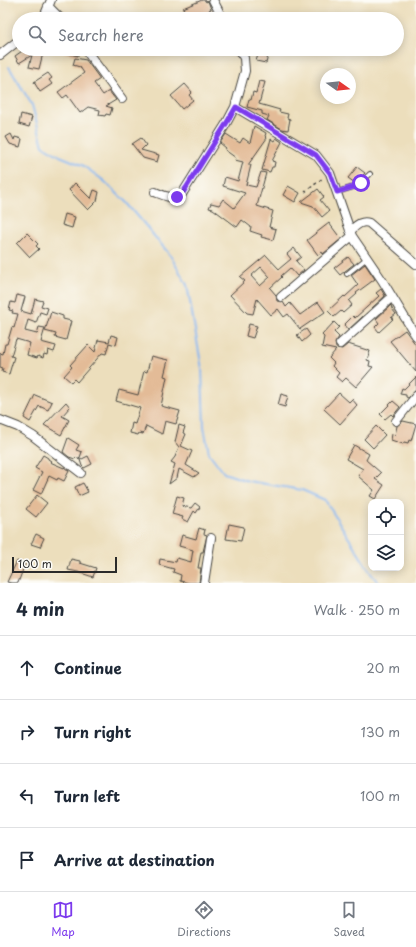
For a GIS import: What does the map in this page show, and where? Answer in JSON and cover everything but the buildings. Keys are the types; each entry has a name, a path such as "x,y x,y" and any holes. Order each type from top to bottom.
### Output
{"street":[{"path":"213,0 219,12"},
{"path":"49,3 55,12"},
{"path":"0,55 12,46"},
{"path":"90,56 122,100"},
{"path":"155,192 170,198 177,197 182,194 236,107 245,71 243,56"},
{"path":"236,107 316,155 330,173 351,234 416,336"},
{"path":"281,297 351,234 361,222 364,221 369,223 416,264"},
{"path":"340,344 392,297"},
{"path":"396,421 416,396"},
{"path":"0,420 18,427 33,436 81,473"},
{"path":"204,583 211,538"}],"lane":[{"path":"337,192 357,186 370,174"},
{"path":"346,274 367,258"}],"path":[{"path":"305,192 330,173"}],"waterway":[{"path":"9,67 32,105 43,146 60,156 82,165 103,180 126,202 170,255 187,285 202,369 204,427 209,453 224,473 248,481 302,490 325,500 372,575 379,583"}],"route":[{"path":"177,197 182,194 186,188 236,107 316,155 330,173 337,192 357,186 361,183"}]}
